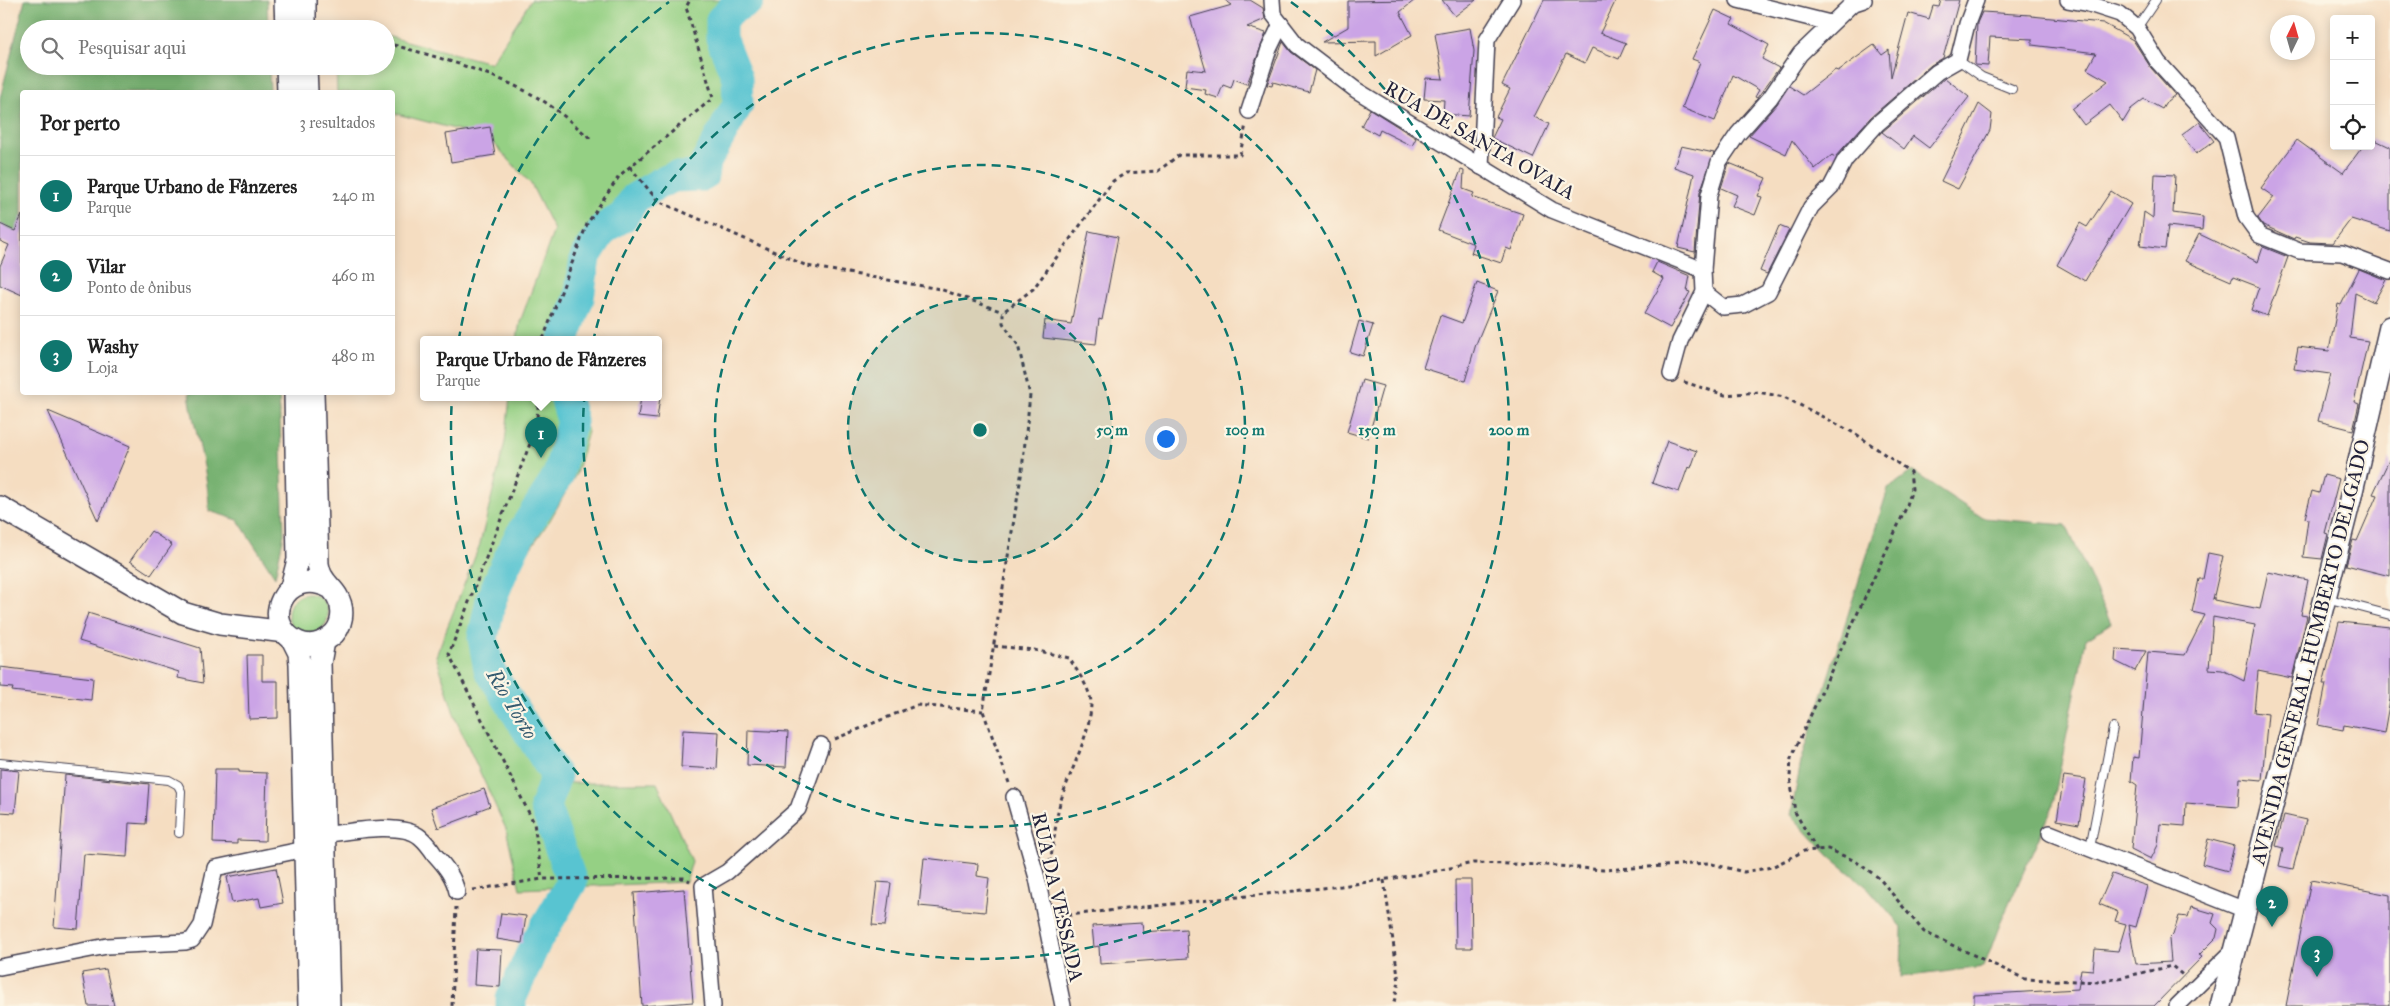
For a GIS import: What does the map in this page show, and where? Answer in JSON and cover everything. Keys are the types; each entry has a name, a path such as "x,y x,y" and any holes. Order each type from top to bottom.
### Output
{"main road":[{"path":"285,0 286,20"},
{"path":"305,0 305,20"},
{"path":"287,75 288,90"},
{"path":"306,75 307,90"},
{"name":"AVENIDA GENERAL HUMBERTO DELGADO","path":"2221,1006 2390,327"},
{"path":"295,395 298,560 279,618 299,653 300,664 309,1006"},
{"path":"0,507 183,613 203,620 289,636 308,644 324,641 336,630 342,616 341,604 336,594 322,577 318,564 314,395"},
{"path":"238,626 264,619 285,596 310,581 329,587"},
{"path":"324,641 320,663 329,1006"}],"street":[{"name":"RUA DE SANTA OVAIA","path":"1272,0 1273,14 1297,45 1356,90 1552,210 1702,270"},
{"path":"1482,166 1487,40 1512,0"},
{"path":"1738,0 1830,23"},
{"path":"1671,374 1680,341 1704,292 1702,270 1709,195 1719,162 1738,134 1770,98 1800,54 1830,23 1852,4 1864,0"},
{"path":"1704,292 1723,308 1743,305 1768,292 1811,207 1832,187 1845,160 1877,124 1937,72 1958,60 1967,24 1976,0"},
{"path":"2068,0 2086,3 2120,14 2137,28 2158,62 2226,137 2246,217 2259,235 2299,251 2342,253 2390,271"},
{"path":"1249,111 1269,49 1282,24"},
{"path":"713,1006 703,886 727,872 798,808 821,745"},
{"name":"RUA DA VESSADA","path":"1014,797 1040,892 1062,1006"},
{"path":"324,835 389,828 419,836 445,866 455,883 457,892"},
{"path":"2050,833 2245,910"},
{"path":"0,967 107,946 185,942 197,935 202,925 215,868 305,849"},
{"path":"2177,1006 2236,948"}],"lane":[{"path":"2137,28 2156,0"},
{"path":"1958,60 1982,77 2012,89"},
{"path":"2324,597 2390,615"},
{"path":"2090,848 2113,728"},
{"path":"0,763 169,780 178,785 181,791 179,833"}],"path":[{"path":"544,336 587,224 620,175 713,98 686,7 690,0"},
{"path":"395,45 511,85 554,108 590,139"},
{"path":"1003,312 1033,289 1113,181 1126,173 1158,171 1179,155 1240,155 1249,111"},
{"path":"630,167 658,201 808,266 940,289 1003,312"},
{"path":"1003,312 1003,323 1018,346 1030,396 1022,470 983,711 1014,797"},
{"path":"1671,374 1689,384 1725,395 1758,392 1784,397 1856,434 1910,472 1912,489 1906,508 1791,758 1790,777 1795,812 1817,850"},
{"path":"539,401 536,428 449,654 534,824 542,879"},
{"path":"994,646 1034,650 1069,658 1080,675 1091,702 1084,738 1060,805 1056,840 1040,892"},
{"path":"821,745 917,705 983,711"},
{"path":"1045,917 1220,900 1384,880 1473,863 1546,865 1603,870 1708,863 1744,872 1772,868 1804,851 1828,849 1855,861 1879,878 1924,932 2026,979 2101,982 2172,966 2196,987"},
{"path":"472,890 542,879 684,878 703,886"},
{"path":"1384,880 1399,982 1393,1006"},
{"path":"452,1006 457,892"}],"green space":[{"path":"25,0 267,0 268,20 20,20 20,75 269,75 270,90 20,90 20,233 0,224 0,98"},
{"path":"531,0 730,0 712,16 728,79 728,105 695,165 666,193 645,204 627,219 600,251 575,336 518,336 520,322 554,230 531,184 489,138 395,114 395,90 337,90 336,75 395,75 395,38 491,63"},
{"path":"189,395 279,395 284,534 275,577 238,520 209,511 207,481"},
{"path":"510,401 578,401 588,432 576,474 550,520 521,562 494,634 505,675 564,783 657,783 692,861 686,882 520,889 506,829 456,720 436,656 480,544 505,442"},
{"path":"1912,471 1983,518 2066,525 2111,623 2086,639 2052,809 2000,924 1984,967 1901,977 1902,927 1868,888 1829,856 1791,815 1801,762 1888,489"},
{"path":"308,594 322,600 328,614 322,628 308,634 294,628 288,614 294,600"}],"building":[{"path":"1225,0 1250,0 1263,8 1265,19 1247,27 1266,33 1247,84 1234,79 1231,88 1223,85 1218,98 1205,94 1206,90 1185,87 1187,69 1206,71 1190,17 1232,5"},
{"path":"1415,0 1400,12 1412,35 1376,56 1376,41 1322,42 1348,27 1348,1"},
{"path":"1442,0 1476,0 1455,16"},
{"path":"1544,0 1616,0 1600,33 1626,43 1619,59 1592,48 1585,63 1566,54 1534,117 1549,124 1533,158 1492,138 1501,119 1496,117 1510,89 1502,85"},
{"path":"1941,0 1959,0 1943,58 1931,65 1871,117 1835,157 1832,155 1815,169 1792,140 1786,154 1749,136 1777,104 1789,86 1803,95 1835,70 1838,71 1874,45 1882,55 1889,50 1891,77 1908,13 1929,19 1933,6 1939,7"},
{"path":"1715,10 1734,19 1731,24 1769,45 1762,59 1779,68 1757,98 1755,97 1759,90 1733,75 1715,121 1682,108 1700,62 1692,59"},
{"path":"1982,12 2103,23 2133,40 2151,68 2175,95 2167,101 2162,109 2144,99 2131,109 2123,122 2110,105 2084,125 2072,109 2108,81 2087,69 2096,53 2032,45 2032,39 1990,37 1988,66 1975,65 1977,23"},
{"path":"1470,28 1474,51 1469,116 1443,114 1444,100 1424,99 1426,78 1443,79 1435,34"},
{"path":"1283,42 1291,52 1315,70 1309,92 1273,82 1272,86 1267,85"},
{"path":"1945,78 1969,97 1929,148 1913,136 1904,149 1882,132"},
{"path":"1979,104 1992,114 1990,130 1958,189 1941,181"},
{"path":"1370,109 1416,138 1412,146 1380,130 1378,135 1361,126"},
{"path":"2199,122 2214,141 2196,154 2182,135"},
{"path":"490,127 495,155 451,162 446,134"},
{"path":"2297,140 2343,173 2360,150 2375,150 2375,140 2390,147 2390,231 2351,219 2333,243 2310,242 2295,237 2294,239 2263,225 2258,218 2274,197 2261,188"},
{"path":"1681,146 1714,153 1700,192 1695,252 1678,248 1694,174 1674,167"},
{"path":"1729,163 1766,178 1758,196 1762,197 1755,215 1732,206 1737,195 1721,188"},
{"path":"1461,170 1464,171 1463,189 1474,193 1472,197 1523,214 1511,250 1506,248 1501,263 1471,253 1474,244 1438,230"},
{"path":"2155,174 2175,175 2173,213 2203,217 2202,230 2168,226 2165,249 2140,246 2144,212 2153,218"},
{"path":"2111,191 2131,204 2085,281 2057,265 2080,223 2087,227"},
{"path":"20,220 20,294 0,285 0,266 9,245 0,241 0,224 15,231"},
{"path":"1779,226 1789,230 1767,274 1760,271"},
{"path":"1089,231 1118,237 1102,320 1099,319 1096,344 1043,338 1045,320 1071,324"},
{"path":"2199,234 2258,262 2263,247 2288,257 2267,316 2251,310 2259,287 2233,277 2231,281 2185,261"},
{"path":"1657,262 1690,276 1687,291 1690,292 1670,328 1644,314 1664,279 1652,272"},
{"path":"2359,269 2386,280 2374,302 2355,293 2350,338 2368,341 2354,402 2359,404 2353,430 2318,421 2330,374 2294,369 2298,347 2329,351 2338,304 2341,305"},
{"path":"1477,283 1498,291 1476,344 1465,381 1423,368 1440,315 1462,323"},
{"path":"1359,321 1373,325 1363,356 1350,352"},
{"path":"1362,380 1383,386 1368,438 1347,432"},
{"path":"640,401 659,401 657,419 638,417"},
{"path":"48,411 130,446 98,521"},
{"path":"1667,441 1697,451 1691,468 1688,467 1679,492 1652,483"},
{"path":"2390,458 2390,576 2346,565 2353,540 2357,541 2377,495 2373,494"},
{"path":"2324,475 2339,479 2325,533 2328,534 2322,559 2303,557 2308,519 2305,518 2312,491 2319,493"},
{"path":"151,531 172,545 151,575 130,561"},
{"path":"2208,553 2223,556 2213,600 2214,598 2214,600 2260,609 2268,572 2308,580 2301,615 2307,616 2292,678 2258,671 2254,712 2268,714 2262,780 2240,778 2238,807 2186,803 2185,826 2160,824 2158,845 2151,859 2131,849 2137,785 2131,781 2133,757 2139,758 2148,652 2185,655 2205,615 2192,612 2199,579 2203,579","holes":["2213,617 2255,625 2244,681 2222,670 2209,669"]},
{"path":"88,613 200,648 203,683 178,678 179,672 79,641"},
{"path":"2339,622 2390,627 2390,699 2384,733 2344,725 2343,730 2318,725 2326,684 2323,684"},
{"path":"2116,649 2146,651 2135,671 2115,661"},
{"path":"247,655 262,655 262,681 278,681 278,718 249,719"},
{"path":"0,667 93,678 91,700 12,691 13,688 0,687"},
{"path":"683,730 719,732 717,769 681,767"},
{"path":"748,730 788,732 786,767 747,765"},
{"path":"0,769 19,771 15,813 0,812"},
{"path":"215,769 239,769 239,772 267,773 265,841 237,840 237,844 213,843"},
{"path":"65,775 149,784 146,824 129,823 127,857 84,854 78,929 54,927"},
{"path":"2064,776 2086,779 2079,824 2057,820"},
{"path":"484,789 490,806 477,811 478,813 438,828 431,808"},
{"path":"2284,815 2306,820 2293,869 2279,866 2283,848 2276,846"},
{"path":"2208,839 2234,846 2228,871 2202,864"},
{"path":"924,858 978,864 977,876 989,878 985,912 919,906"},
{"path":"276,868 283,903 261,907 259,898 232,903 227,877"},
{"path":"2112,874 2147,886 2136,927 2129,925 2136,964 2171,962 2169,939 2173,935 2179,916 2188,917 2191,907 2215,914 2212,923 2218,929 2216,938 2199,955 2202,957 2154,1006 1974,1006 1974,995 2078,989 2081,969 2093,970 2095,949 2118,951 2126,924 2115,921 2118,912 2099,904"},
{"path":"1455,880 1471,880 1472,948 1456,948"},
{"path":"2311,880 2390,895 2390,1006 2286,1006"},
{"path":"877,882 891,883 885,926 872,925"},
{"path":"684,889 693,1002 642,1006 634,893"},
{"path":"501,913 526,916 522,943 497,939"},
{"path":"1142,923 1143,932 1186,929 1188,958 1100,964 1099,946 1094,947 1092,926"},
{"path":"476,949 502,950 500,987 474,985"},
{"path":"106,969 114,1006 88,1006 82,973"}],"waterway":[{"name":"Rio Torto","path":"565,336 579,298 585,258 604,228 623,217 635,198 658,184 674,177 703,176 705,164 738,104 737,78 721,38 721,20 731,10 749,0"},
{"name":"Rio Torto","path":"511,1006 511,999 536,942 572,882 545,806 556,776 489,669 483,638 491,600 505,566 519,537 558,476 572,420 566,401"}],"place":[{"name":"Parque Urbano de Fânzeres","path":"541,458"},
{"name":"Vilar","path":"2272,927"},
{"name":"Washy","path":"2317,977"}]}
